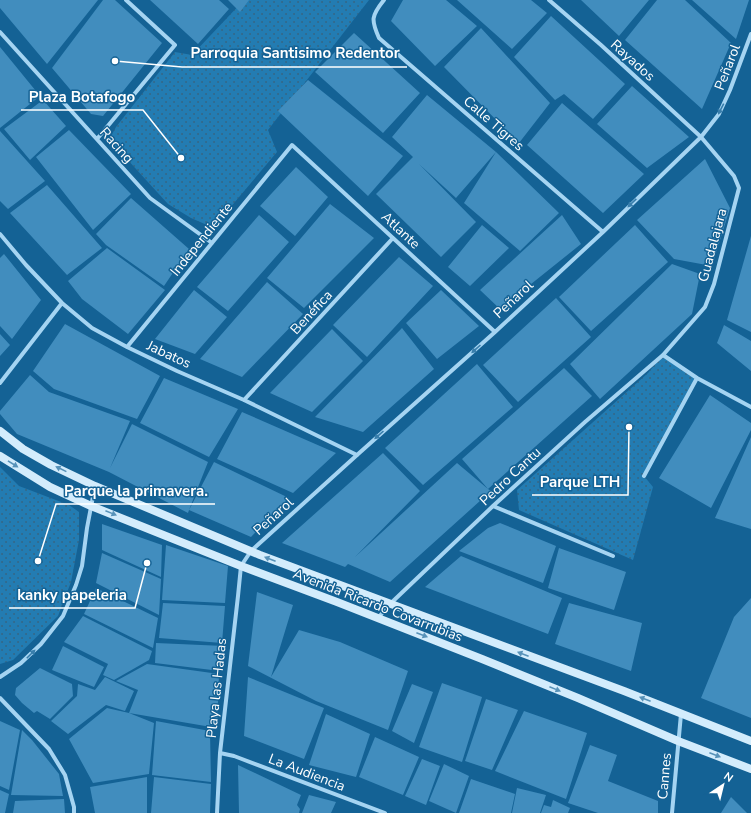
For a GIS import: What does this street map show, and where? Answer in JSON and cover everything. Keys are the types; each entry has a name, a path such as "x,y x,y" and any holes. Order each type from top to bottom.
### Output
{"street":[{"path":"97,139 176,45 126,0"},
{"name":"Calle Tigres","path":"384,0 373,19 379,38 603,232"},
{"name":"Rayados","path":"549,0 701,136"},
{"name":"Racing","path":"0,32 150,198 212,243"},
{"name":"Peñarol","path":"251,551 603,232 701,136 719,114 730,90 751,34"},
{"name":"Guadalajara","path":"663,355 705,307 714,284 739,188 734,176 701,136"},
{"name":"Independiente","path":"127,347 292,145"},
{"name":"Atlante","path":"292,145 494,332"},
{"name":"Jabatos","path":"0,234 26,265 62,303 92,328 177,371 244,400 357,455"},
{"name":"Benéfica","path":"244,400 393,238"},
{"path":"0,382 62,303"},
{"path":"663,355 697,378 751,407"},
{"name":"Pedro Cantu","path":"378,618 390,604 493,506 585,422 663,355"},
{"path":"644,476 697,378"},
{"name":"Avenida Ricardo Covarrubias","path":"0,431 23,449 95,486 251,551 681,713 751,741"},
{"name":"Avenida Ricardo Covarrubias","path":"0,456 50,487 91,506 378,618 578,698 678,741 751,769"},
{"path":"0,677 21,663 41,644 63,616 82,566 95,486"},
{"path":"493,506 612,556"},
{"path":"242,566 251,551"},
{"name":"Playa las Hadas","path":"217,813 220,753 242,566"},
{"path":"0,698 49,749 65,775 74,807 74,813"},
{"name":"Cannes","path":"672,813 681,713"},
{"name":"La Audiencia","path":"220,753 234,756 385,813"}],"shaded area":[{"path":"244,0 369,0 268,130 277,152 218,222 207,225 191,218 168,204 115,146 110,138 116,127 175,52 192,55"},
{"path":"663,355 697,378 644,476 653,487 633,560 519,510 517,490 648,373"},
{"path":"0,467 19,486 69,505 79,512 79,540 71,582 58,616 13,660 0,664"}],"building":[{"path":"0,0 98,0 47,64 0,8"},
{"path":"103,0 115,0 162,43 103,116 91,114 52,68"},
{"path":"150,0 219,0 229,9 198,44"},
{"path":"228,0 249,0 240,12"},
{"path":"403,0 446,0 477,26 435,66 391,21"},
{"path":"457,0 531,0 547,13 512,49"},
{"path":"581,0 649,0 619,36"},
{"path":"657,0 685,0 731,43 702,109 625,40"},
{"path":"692,0 749,0 736,39"},
{"path":"551,16 625,84 593,119 564,94 555,100 514,57"},
{"path":"481,28 550,103 519,143 444,67"},
{"path":"354,33 420,93 383,133 315,72"},
{"path":"0,47 40,96 0,128"},
{"path":"308,80 403,156 368,196 278,111"},
{"path":"632,86 689,137 647,168 597,124"},
{"path":"427,95 496,152 456,198 419,164 476,222 441,257 376,194 413,157 392,137"},
{"path":"43,100 66,126 30,160 4,129"},
{"path":"562,103 644,174 603,213 527,145"},
{"path":"69,130 131,194 93,230 36,157"},
{"path":"0,131 45,181 8,209 0,201"},
{"path":"496,152 559,213 520,251 464,203"},
{"path":"705,159 730,208 712,266 674,259 637,220"},
{"path":"296,167 328,197 295,236 260,206"},
{"path":"47,185 102,248 67,275 10,213"},
{"path":"131,198 189,249 164,286 106,245 96,234"},
{"path":"330,204 374,238 304,308 267,278"},
{"path":"259,215 289,242 228,311 197,287"},
{"path":"562,215 581,244 500,309 480,290"},
{"path":"482,225 509,248 470,286 448,267"},
{"path":"635,225 668,262 591,331 559,297"},
{"path":"751,236 751,332 727,320"},
{"path":"107,248 165,290 128,334 82,299 68,281"},
{"path":"4,254 41,300 12,339 0,326 0,258"},
{"path":"399,257 433,286 367,357 333,325"},
{"path":"672,264 700,274 692,314 600,399 570,364"},
{"path":"267,282 303,314 242,377 200,359"},
{"path":"194,290 227,317 195,354 155,339"},
{"path":"441,290 479,326 437,359 406,323"},
{"path":"556,298 591,337 518,402 483,365"},
{"path":"65,324 160,376 137,419 54,389 33,371"},
{"path":"724,325 751,341 751,371 717,343"},
{"path":"402,328 434,369 363,432 315,417"},
{"path":"332,329 363,361 312,412 270,393"},
{"path":"0,334 10,345 0,356"},
{"path":"477,364 513,407 423,485 385,448"},
{"path":"564,368 592,396 488,489 462,459"},
{"path":"30,375 49,392 130,421 110,468 132,424 208,462 188,513 109,472 17,434 0,414 0,411"},
{"path":"164,378 238,409 209,457 140,423"},
{"path":"710,395 751,423 751,430 711,508 659,478"},
{"path":"242,412 336,453 293,493 217,459"},
{"path":"751,437 751,529 715,518"},
{"path":"383,453 420,491 355,557 457,463 491,491 390,582 348,564 345,567 282,543"},
{"path":"214,462 289,498 251,537 189,510"},
{"path":"500,523 556,546 543,583 459,551 488,528"},
{"path":"102,524 162,545 161,577 102,550"},
{"path":"166,545 228,566 225,603 162,600"},
{"path":"559,548 626,572 614,610 548,588"},
{"path":"102,553 161,579 159,615 96,583"},
{"path":"461,556 562,598 548,634 425,587"},
{"path":"96,588 158,618 153,648 84,614"},
{"path":"257,592 293,605 271,677 299,630 340,642 408,671 388,730 316,701 248,666"},
{"path":"751,598 751,718 701,698 734,617"},
{"path":"163,603 225,606 222,643 159,638"},
{"path":"569,603 642,623 631,671 555,644"},
{"path":"83,616 152,651 149,660 114,680 103,675 108,664 64,642"},
{"path":"156,643 224,646 220,671 155,663"},
{"path":"63,646 104,667 94,687 52,670"},
{"path":"147,664 219,674 217,728 129,713 138,690 116,681"},
{"path":"40,668 72,684 73,696 50,719 37,711 34,713 15,695 16,688"},
{"path":"105,677 134,691 125,711 106,705 68,734 51,721 77,696 78,684 95,690"},
{"path":"248,677 324,708 304,759 244,736"},
{"path":"442,683 482,697 462,762 419,747"},
{"path":"412,684 433,692 414,743 392,731"},
{"path":"486,699 518,710 492,770 465,761"},
{"path":"107,708 129,713 154,723 149,774 93,783 69,739"},
{"path":"524,711 587,733 566,799 495,771"},
{"path":"326,714 370,734 356,777 309,765"},
{"path":"0,721 20,730 9,790 0,786"},
{"path":"156,721 210,731 211,782 152,775"},
{"path":"22,730 32,740 59,774 63,796 11,795"},
{"path":"375,737 419,757 403,795 359,777"},
{"path":"590,745 617,755 608,781 658,801 658,813 598,813 568,803"},
{"path":"422,759 440,766 426,805 405,796"},
{"path":"444,764 469,776 456,813 429,801"},
{"path":"238,765 301,795 297,805 300,809 299,813 239,813"},
{"path":"147,777 147,813 95,813 90,787"},
{"path":"154,777 211,784 210,813 151,813"},
{"path":"471,779 515,794 511,813 459,813"},
{"path":"517,788 546,795 540,813 512,813"},
{"path":"0,790 9,794 5,813 0,813"},
{"path":"309,795 336,802 331,813 302,813"},
{"path":"731,797 747,813 721,813"},
{"path":"64,799 65,813 13,813 15,801"},
{"path":"553,800 570,808 568,813 541,813 544,805 551,807"}],"place":[{"name":"Parroquia Santisimo Redentor","path":"115,61"},
{"name":"Plaza Botafogo","path":"181,158"},
{"name":"Parque LTH","path":"629,427"},
{"name":"Parque la primavera.","path":"38,561"},
{"name":"kanky papeleria","path":"147,563"}]}
